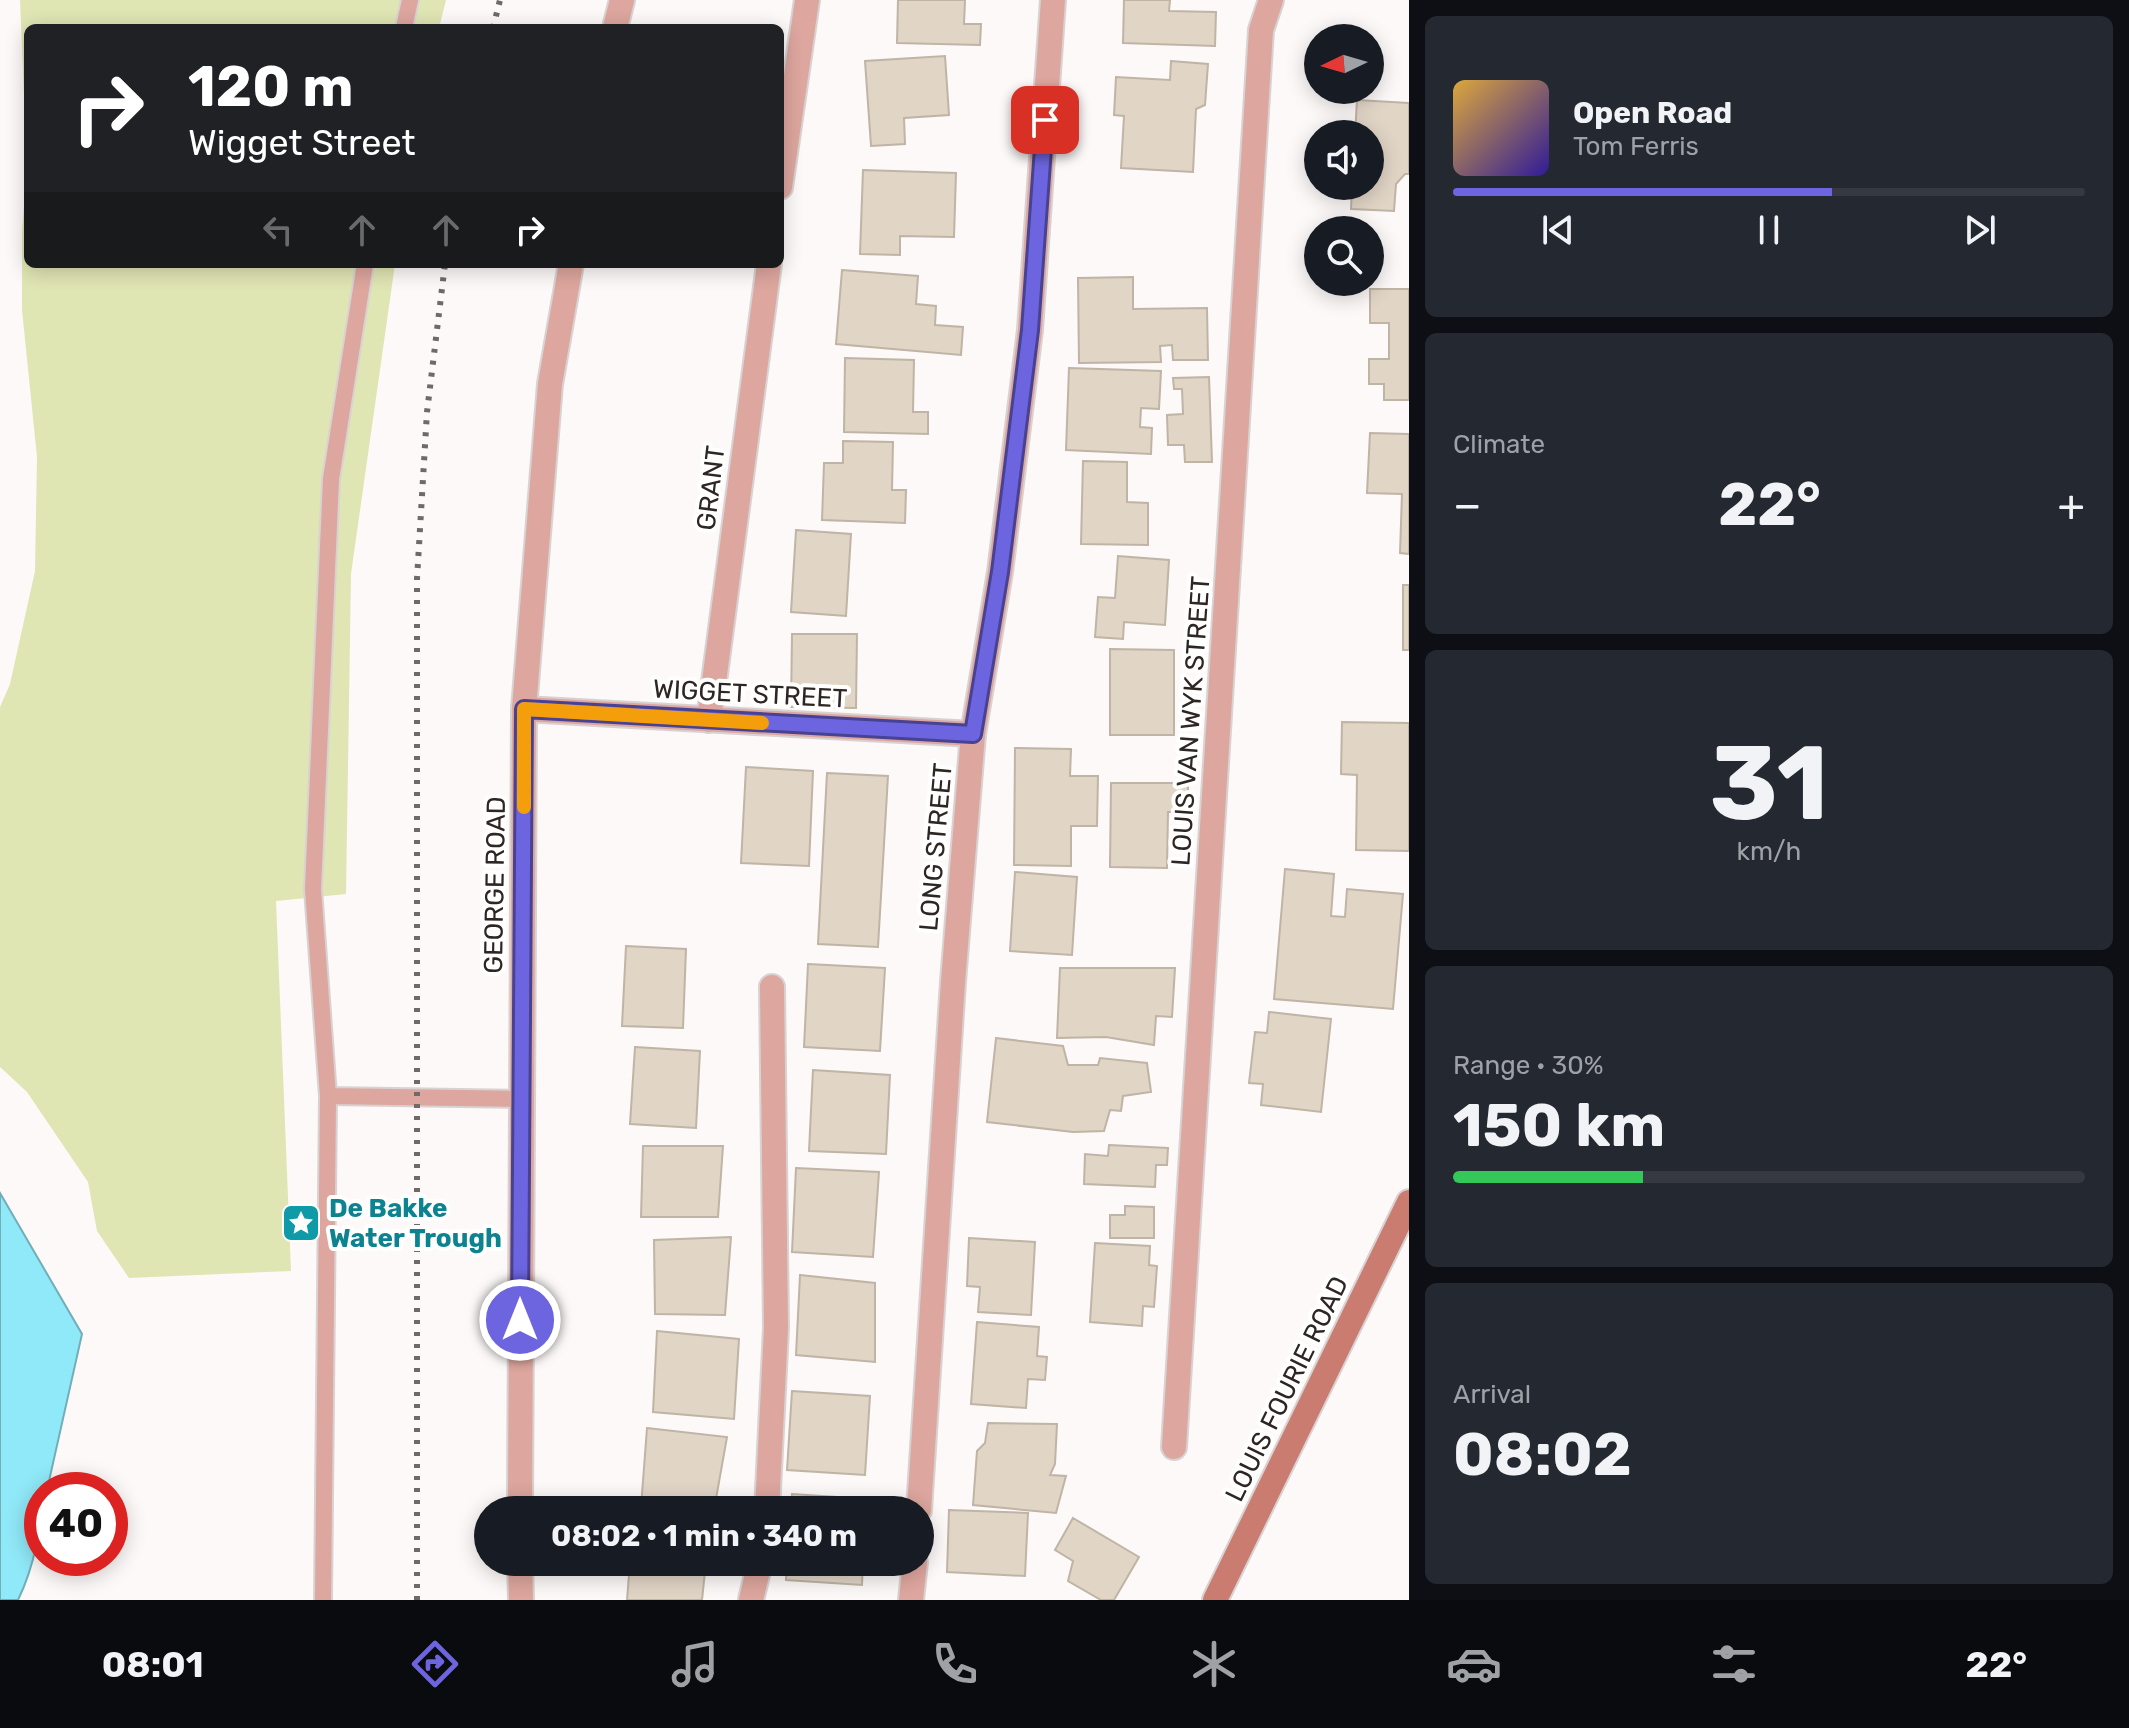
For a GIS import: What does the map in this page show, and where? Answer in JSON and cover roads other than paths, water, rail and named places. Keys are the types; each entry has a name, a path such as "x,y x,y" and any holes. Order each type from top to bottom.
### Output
{"main road":[{"name":"LOUIS FOURIE ROAD","path":"1215,1600 1409,1202"}],"street":[{"path":"616,24 622,0"},
{"path":"784,159 807,0"},
{"name":"LONG STREET","path":"920,1496 953,982 973,734 1000,572 1030,330 1053,0"},
{"name":"LOUIS VAN WYK STREET","path":"1174,1447 1261,30 1271,0"},
{"name":"GEORGE ROAD","path":"520,1496 524,709 550,384 570,268"},
{"name":"GRANT","path":"709,720 768,268"},
{"name":"WIGGET STREET","path":"524,709 973,734"},
{"path":"768,1496 776,1328 772,987"},
{"path":"520,1576 521,1600"},
{"path":"751,1600 757,1576"},
{"path":"911,1600 914,1576"}],"lane":[{"path":"405,24 410,0"},
{"path":"323,1600 328,1096 313,889 331,479 364,268"},
{"path":"328,1096 521,1099"}],"water":[{"path":"0,1193 82,1334 51,1472 24,1472 24,1576 27,1576 18,1600 0,1600"}],"railway":[{"path":"494,24 500,0"},
{"path":"417,1600 417,579 427,412 445,268"}],"place":[{"name":"De Bakke Water Trough","path":"301,1223"}]}
